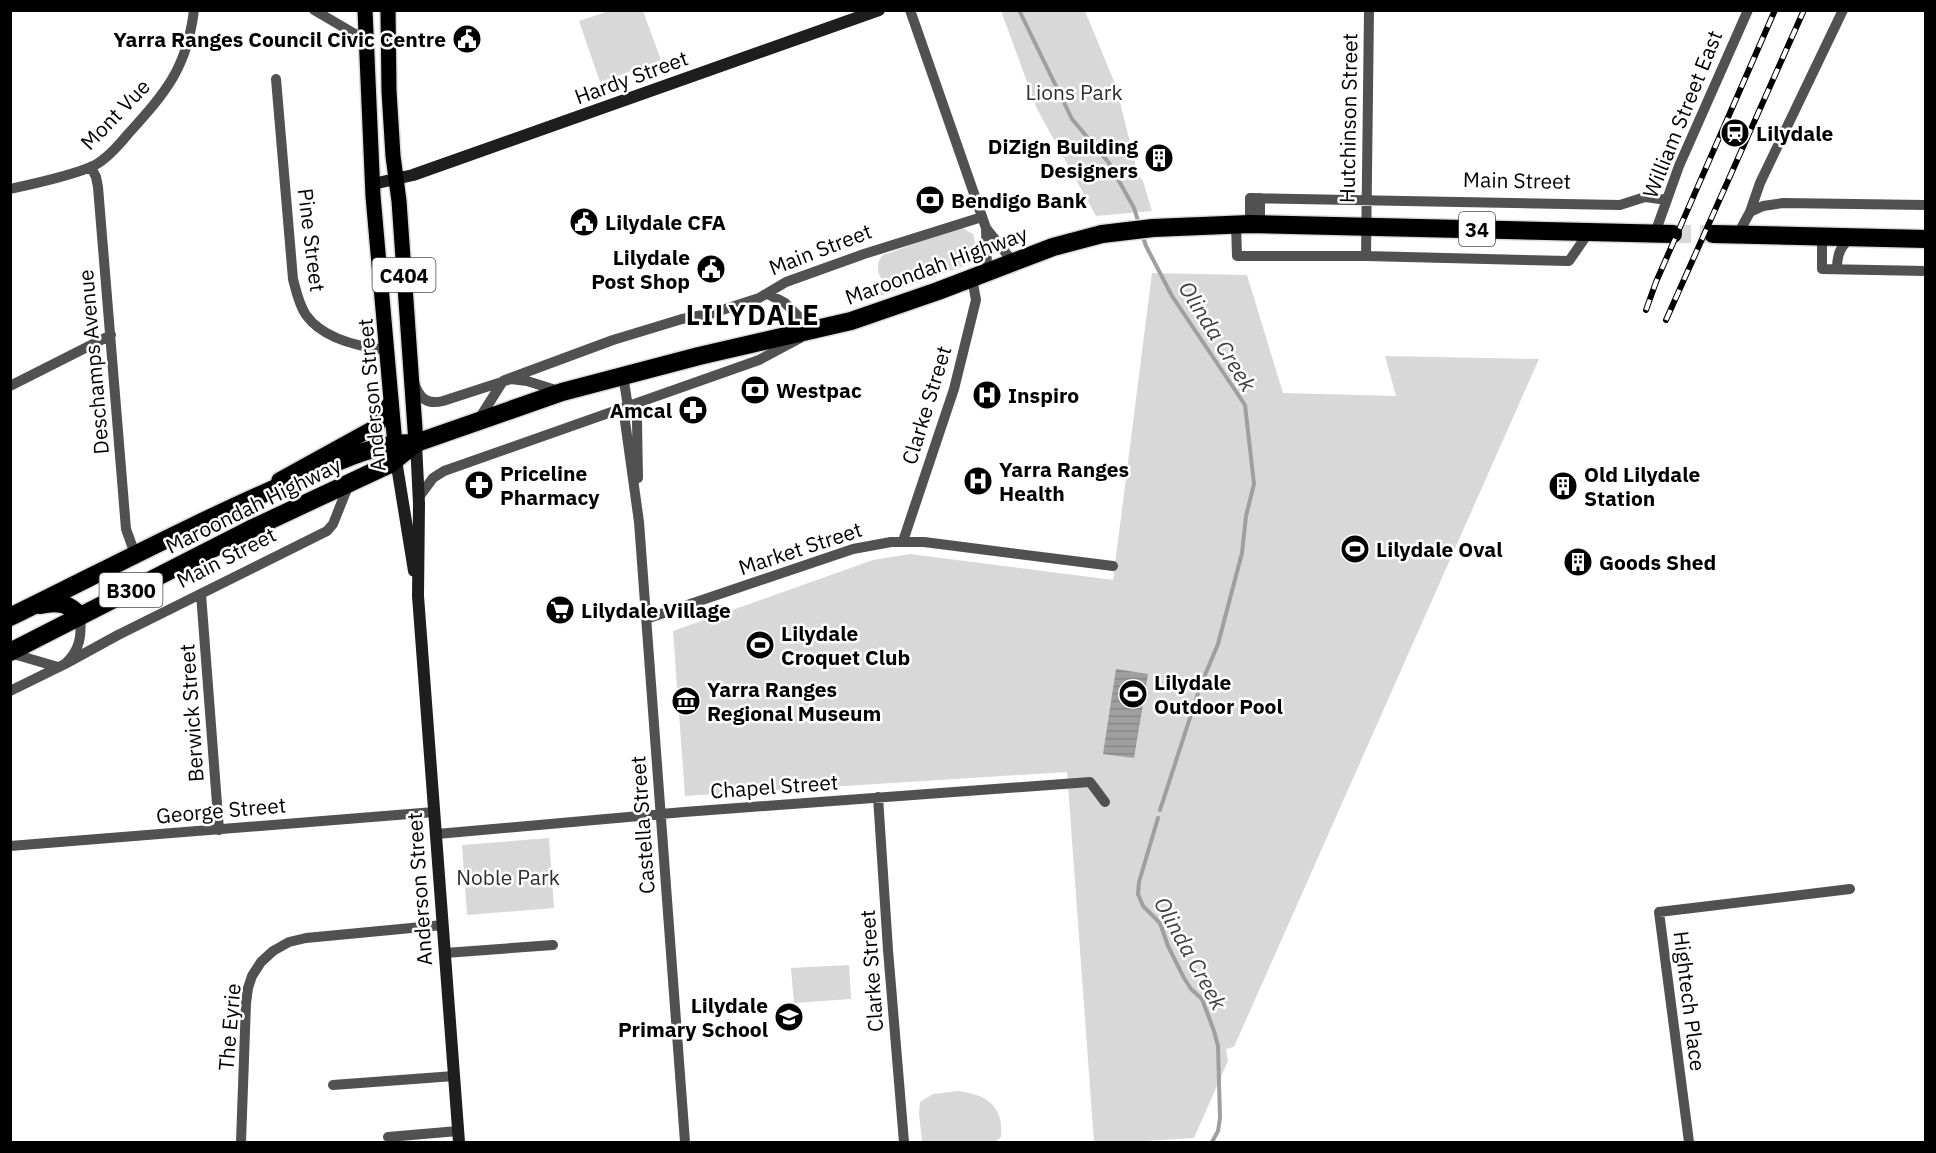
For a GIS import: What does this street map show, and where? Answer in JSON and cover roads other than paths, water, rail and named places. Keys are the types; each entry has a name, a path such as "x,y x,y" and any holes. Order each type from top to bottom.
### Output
{"highway":[{"name":"34","path":"1249,224 1664,234"},
{"name":"Maroondah Highway","path":"10,653 260,524 351,482 395,452 479,420 562,392 623,375 813,331 881,312 1053,246 1090,236 1126,230 1249,224"},
{"path":"1713,234 1926,239"},
{"name":"Maroondah Highway","path":"10,617 222,512 329,465 395,452"},
{"path":"135,554 150,581"},
{"path":"33,606 64,604 74,608 80,616"}],"main road":[{"name":"Anderson Street","path":"365,10 373,184 395,452 418,596"},
{"path":"367,41 379,35 379,10"},
{"name":"Anderson Street","path":"388,10 389,91 419,497 418,596 459,1137"},
{"name":"Hardy Street","path":"373,184 396,180 536,132 879,10"},
{"path":"368,94 389,91"},
{"path":"388,350 409,348"},
{"path":"222,512 377,426 387,411 390,395"}],"street":[{"name":"Mont Vue","path":"10,189 91,167 103,160 149,111 174,79 187,45 194,10"},
{"path":"314,10 367,41"},
{"name":"Clarke Street","path":"910,10 986,228 1013,262"},
{"name":"Hutchinson Street","path":"1366,256 1369,10"},
{"name":"William Street East","path":"1664,234 1667,200 1679,166 1748,10"},
{"path":"1833,10 1835,27"},
{"path":"1738,234 1843,10"},
{"name":"Pine Street","path":"276,79 293,279 297,295 307,316 328,334 361,346 388,350"},
{"name":"Deschamps Avenue","path":"91,167 98,187 126,529 135,554"},
{"name":"Main Street","path":"1249,224 1250,198 1620,205 1645,197 1667,200"},
{"path":"1750,212 1763,206 1783,203 1926,205"},
{"name":"Main Street","path":"410,371 420,395 426,402 443,401 613,340 759,298 781,284 856,256 982,217"},
{"path":"1249,224 1237,256 1366,256 1569,261 1589,232"},
{"name":"Clarke Street","path":"903,541 954,389 976,300 986,228"},
{"path":"1822,236 1822,269 1926,271"},
{"path":"1837,269 1838,254 1852,237"},
{"path":"419,497 433,478 444,471 759,360 813,331 785,303 768,294"},
{"path":"10,386 111,335"},
{"name":"Castella Street","path":"623,375 628,407 624,414 638,505 685,1143"},
{"path":"479,420 504,381 527,381 562,392"},
{"name":"Main Street","path":"10,692 92,651 118,635 327,531 333,524 351,482"},
{"name":"Market Street","path":"646,620 853,549 903,541 1113,566"},
{"name":"Berwick Street","path":"201,594 219,830"},
{"path":"10,653 62,666 73,656 80,643 82,633 80,616"},
{"name":"Chapel Street","path":"437,834 660,814 1090,782 1105,802"},
{"name":"Clarke Street","path":"878,797 904,1143"},
{"name":"George Street","path":"10,846 434,812"},
{"name":"Hightech Place","path":"1689,1143 1659,912 1850,889"},
{"name":"The Eyrie","path":"241,1143 246,1003 252,976 261,962 273,951 289,942 306,938 443,925"},
{"path":"445,953 553,945"},
{"path":"333,1085 454,1076"},
{"path":"388,1137 459,1137"}],"waterway":[{"name":"Olinda Creek","path":"1019,10 1072,119 1109,163 1134,208 1139,224"},
{"name":"Olinda Creek","path":"1142,234 1172,296 1245,405 1254,484 1246,516 1242,553 1218,644 1200,687 1160,810"},
{"name":"Olinda Creek","path":"1158,818 1139,882 1138,894 1143,906 1160,923 1168,946 1184,978 1191,989 1202,999 1214,1031 1218,1046 1220,1118 1218,1131 1212,1142"}],"tunnel":[{"path":"1673,234 1713,234"}],"railway":[{"path":"1646,310 1656,282 1775,10"},
{"path":"1666,320 1804,10"}],"place":[{"name":"Yarra Ranges Council Civic Centre","path":"467,39"},
{"name":"Lilydale","path":"1735,133"},
{"name":"DiZign Building Designers","path":"1159,158"},
{"name":"Bendigo Bank","path":"930,200"},
{"name":"Lilydale CFA","path":"584,222"},
{"name":"Lilydale Post Shop","path":"711,269"},
{"name":"Westpac","path":"755,390"},
{"name":"Inspiro","path":"987,395"},
{"name":"Amcal","path":"693,410"},
{"name":"Yarra Ranges Health","path":"978,481"},
{"name":"Priceline Pharmacy","path":"479,485"},
{"name":"Old Lilydale Station","path":"1563,486"},
{"name":"Lilydale Oval","path":"1355,549"},
{"name":"Goods Shed","path":"1578,562"},
{"name":"Lilydale Village","path":"560,610"},
{"name":"Lilydale Croquet Club","path":"760,645"},
{"name":"Lilydale Outdoor Pool","path":"1133,694"},
{"name":"Yarra Ranges Regional Museum","path":"686,701"},
{"name":"Lilydale Primary School","path":"789,1017"}],"district":[{"name":"LILYDALE","path":"753,314"}],"park label":[{"name":"Lions Park","path":"1074,92"},
{"name":"Noble Park","path":"508,877"}]}
